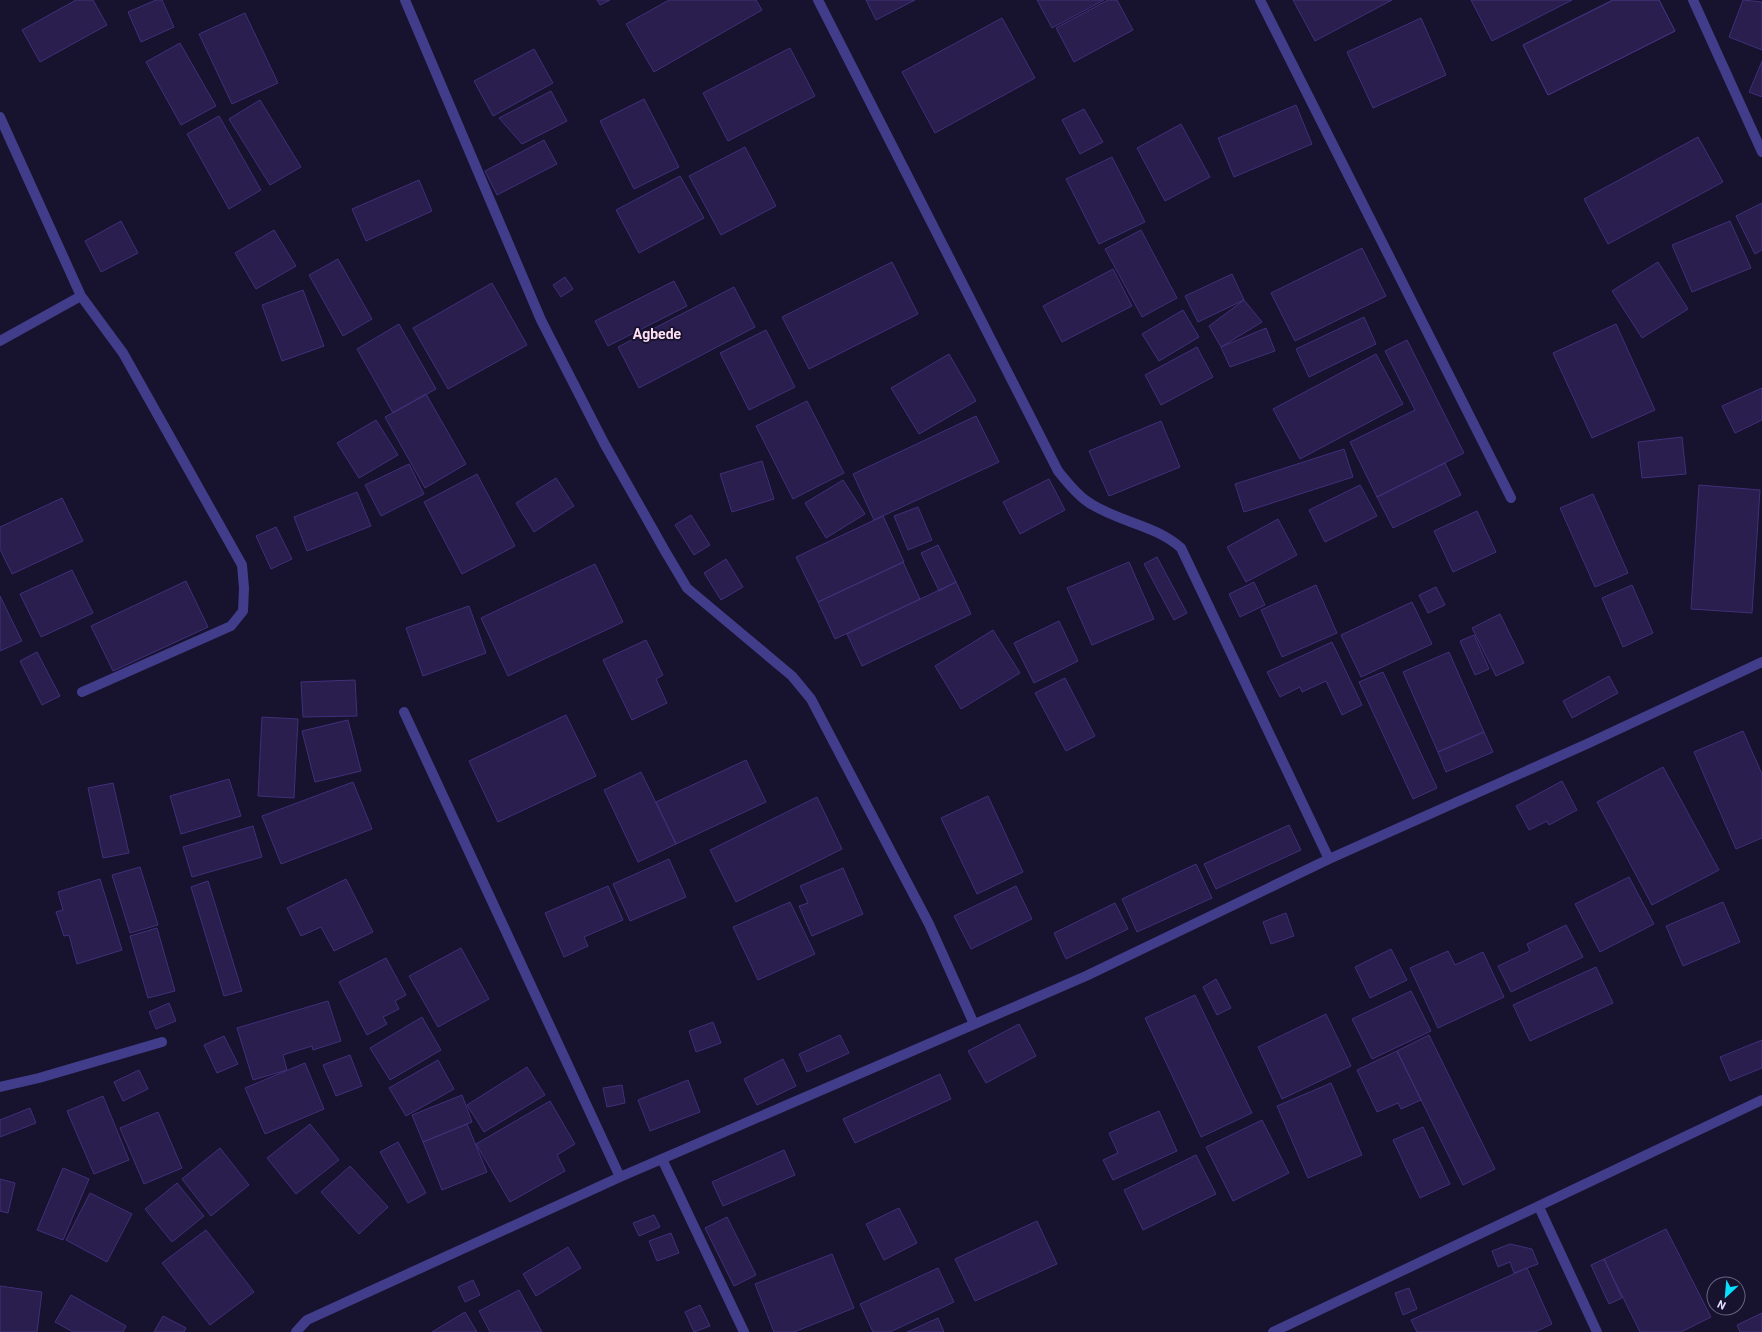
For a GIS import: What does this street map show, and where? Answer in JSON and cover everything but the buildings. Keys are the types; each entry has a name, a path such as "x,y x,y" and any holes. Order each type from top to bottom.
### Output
{"street":[{"path":"405,0 541,320 604,443 687,588 792,676 811,698 929,924 974,1024"},
{"path":"818,0 1058,471 1088,502 1119,517 1160,533 1170,538 1181,548 1329,859"},
{"path":"1260,0 1511,498"},
{"path":"1693,0 1762,152"},
{"path":"0,117 81,296 123,353 242,565 244,588 243,611 231,626 82,692"},
{"path":"0,341 81,296"},
{"path":"296,1332 307,1320 620,1177 1086,976 1329,859 1588,743 1762,662"},
{"path":"404,712 620,1177"},
{"path":"0,1087 39,1078 162,1042"},
{"path":"1273,1332 1762,1100"},
{"path":"662,1159 744,1332"},
{"path":"1539,1207 1598,1332"}],"district":[{"name":"Agbede","path":"657,334"}]}
